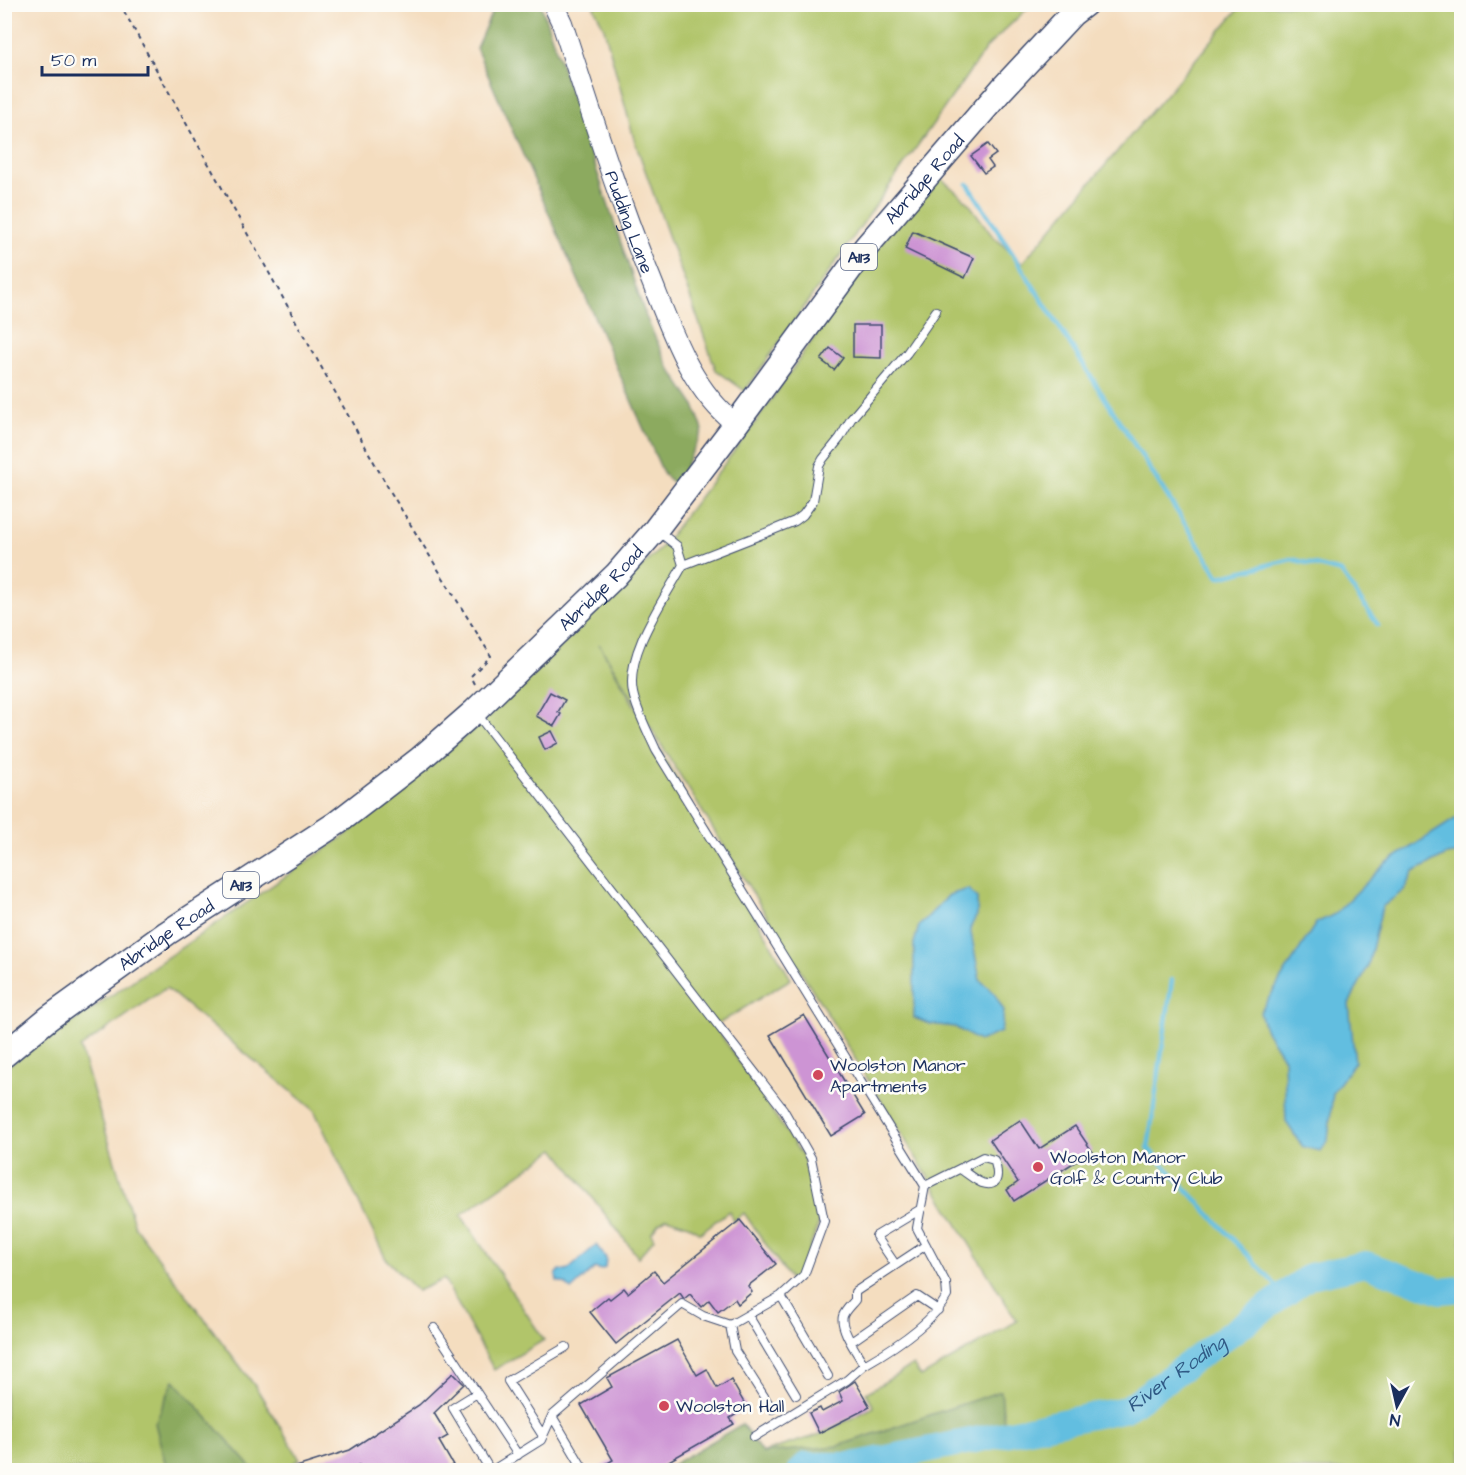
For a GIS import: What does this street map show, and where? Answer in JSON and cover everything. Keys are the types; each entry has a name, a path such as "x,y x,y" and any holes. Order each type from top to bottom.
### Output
{"main road":[{"name":"Abridge Road","path":"4,1055 49,1018 167,933 337,822 420,759 479,707 616,575 656,529 866,247 1002,89 1072,14 1085,4"}],"street":[{"name":"Pudding Lane","path":"553,4 562,23 622,210 673,336 698,382 714,405 736,424"}],"lane":[{"path":"754,1437 847,1380 864,1365 887,1352 938,1310 947,1296 946,1283 917,1228 925,1186 656,750 633,694 632,674 637,650 683,565 784,526 803,515 813,501 819,466 823,459 840,438 851,419 907,353 936,311"},
{"path":"656,529 677,546 683,565"},
{"path":"477,1393 453,1408 491,1470 541,1440 552,1416 682,1304 704,1316 730,1325 782,1296 804,1275 824,1221 811,1158 783,1109 479,707"},
{"path":"925,1186 960,1168 983,1157 994,1160 998,1178 987,1184 980,1182 960,1168"},
{"path":"895,1264 876,1236 921,1209"},
{"path":"864,1365 842,1321 844,1313 855,1300 855,1292 926,1245"},
{"path":"782,1296 828,1376"},
{"path":"852,1342 917,1296 938,1310"},
{"path":"748,1315 796,1395"},
{"path":"730,1325 735,1351 772,1409"},
{"path":"434,1328 518,1455"},
{"path":"543,1436 508,1381 566,1347"},
{"path":"552,1416 584,1470"}],"path":[{"path":"120,4 390,491 491,656 471,676 479,707"}],"green space":[{"path":"495,5 541,5 646,317 668,366 694,405 703,430 676,485 664,475 476,48"},
{"path":"593,5 1031,5 987,47 745,391 716,370 634,139 604,28"},
{"name":"Woolston Manor Golf & Country Club","path":"1242,5 1461,5 1461,1470 732,1470 761,1453 821,1434 874,1407 866,1393 913,1365 921,1377 1017,1321 599,644 791,979 715,1026 803,1157 819,1223 801,1271 792,1282 744,1213 734,1221 729,1211 700,1233 688,1225 667,1218 659,1223 651,1233 654,1239 638,1257 555,1149 461,1215 544,1340 494,1370 444,1279 417,1291 386,1259 314,1110 166,988 80,1048 135,1227 255,1386 300,1459 282,1470 5,1470 5,1068 346,835 488,717 660,549 753,426 871,255 936,174 968,202 991,234 1022,263"},
{"path":"174,1380 254,1470 167,1470 155,1423"},
{"path":"1001,1391 1004,1423 848,1461 793,1465 788,1470 663,1470 742,1424 762,1453 838,1446"}],"water":[{"path":"1461,815 1461,853 1447,855 1413,872 1404,890 1382,907 1368,966 1349,1004 1355,1062 1333,1092 1328,1140 1321,1151 1303,1147 1286,1122 1284,1059 1265,1029 1260,1012 1316,923 1335,914 1386,863"},
{"path":"968,889 977,898 977,915 970,928 980,980 994,993 1004,1011 1001,1032 979,1041 955,1027 930,1024 914,1018 914,943 919,926 949,895"},
{"path":"596,1245 606,1258 605,1268 601,1270 595,1268 571,1290 566,1284 557,1281 556,1275 560,1270 567,1271"}],"building":[{"path":"988,144 996,154 988,160 993,167 984,173 971,156"},
{"path":"913,231 974,258 965,278 905,249"},
{"path":"853,325 881,325 881,358 853,357"},
{"path":"830,348 843,358 834,370 821,360"},
{"path":"550,692 565,700 554,726 536,716"},
{"path":"552,731 558,743 545,750 539,737"},
{"name":"Woolston Manor Apartments","path":"804,1015 865,1115 831,1136 770,1035"},
{"name":"Woolston Manor Golf & Country Club","path":"1020,1120 1039,1149 1075,1126 1092,1151 1014,1201 1007,1190 1018,1182 990,1140"},
{"path":"740,1220 776,1264 748,1286 752,1292 738,1304 735,1299 718,1312 709,1300 701,1307 690,1294 684,1299 680,1293 616,1344 590,1312 608,1297 610,1299 624,1288 628,1293 654,1271 663,1282"},
{"name":"Woolston Hall","path":"677,1340 697,1375 707,1369 717,1388 731,1380 747,1408 730,1418 734,1424 653,1470 595,1470 613,1460 581,1405 612,1387 607,1378"},
{"path":"453,1373 464,1384 434,1413 448,1436 439,1441 453,1465 444,1470 364,1470 359,1465 341,1470 293,1470 293,1468 350,1450 419,1405"},
{"path":"855,1381 870,1407 819,1433 809,1413 820,1408 822,1412 843,1401 839,1392"}],"waterway":[{"path":"968,184 1219,577 1292,559 1341,572 1378,625"},
{"path":"1172,980 1148,1148 1284,1294"},
{"name":"River Roding","path":"801,1470 806,1465 853,1465 1126,1409 1310,1276 1366,1264 1441,1291 1462,1289"}],"place":[{"name":"Woolston Manor Apartments","path":"818,1075"},
{"name":"Woolston Manor Golf & Country Club","path":"1038,1167"},
{"name":"Woolston Hall","path":"664,1406"}]}
